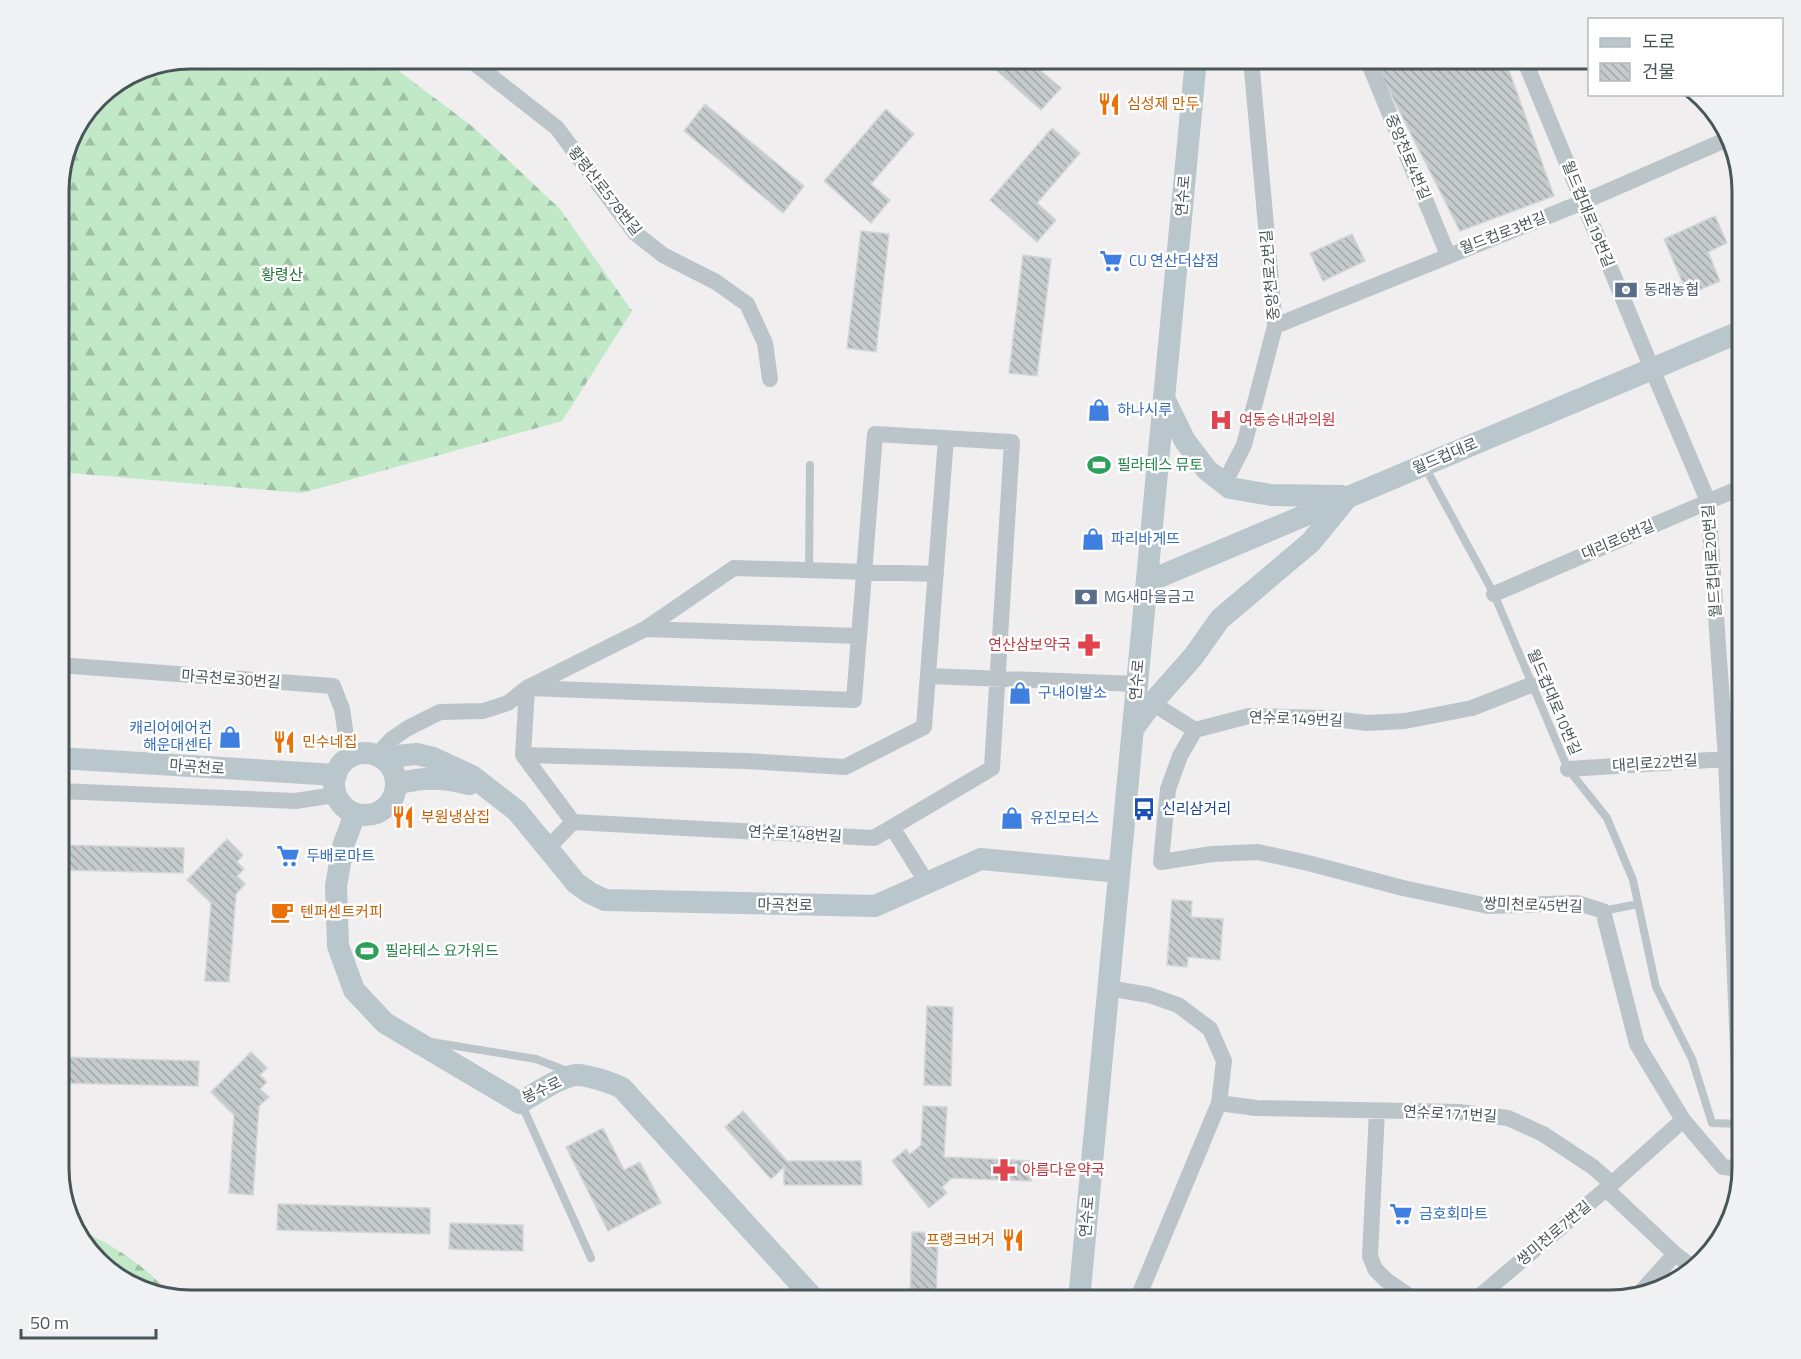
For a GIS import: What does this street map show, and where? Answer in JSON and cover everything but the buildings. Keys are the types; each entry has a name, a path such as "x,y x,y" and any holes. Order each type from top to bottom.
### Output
{"main road":[{"name":"연수로","path":"1080,1290 1195,69"},
{"name":"월드컵대로","path":"1147,582 1732,336"},
{"path":"1164,397 1185,441 1207,470 1230,488 1259,494 1348,497"},
{"path":"1133,730 1152,703 1220,620 1311,542 1348,497"},
{"name":"마곡천로","path":"349,756 363,752 382,757 417,754 433,758 472,776 517,811 576,883 605,900 875,906 981,859 1119,872"},
{"path":"349,756 338,766 335,785 343,807 355,814 369,815 383,809 392,798 396,784 393,771 382,757"},
{"name":"마곡천로","path":"69,759 335,785"},
{"name":"마곡천로","path":"396,784 431,778 448,779 488,788"},
{"name":"봉수로","path":"355,814 343,846 336,886 338,946 354,990 385,1023 520,1103 552,1083 576,1075 610,1082 622,1088 806,1290"}],"street":[{"name":"황령산로578번길","path":"482,69 557,128 635,233 663,255 716,282 747,304 765,343 770,379"},
{"name":"중앙천로2번길","path":"1224,484 1244,445 1275,326 1252,69"},
{"name":"중앙천로4번길","path":"1372,69 1448,255"},
{"name":"월드컵대로19번길","path":"1529,69 1652,369"},
{"name":"월드컵로3번길","path":"1275,326 1583,202 1721,142"},
{"name":"월드컵대로20번길","path":"1652,369 1708,501 1732,738"},
{"name":"연수로148번길","path":"528,688 854,700 875,434 1012,442 992,768 874,838 573,822"},
{"path":"524,755 746,761 845,767 924,727 946,438"},
{"name":"대리로6번길","path":"1494,594 1732,491"},
{"path":"382,757 392,739 432,715 450,711 483,711 508,703 528,688 645,629 734,568 936,574"},
{"path":"645,629 859,636"},
{"name":"마곡천로30번길","path":"69,666 333,687 342,709 349,756"},
{"path":"928,676 1137,684"},
{"name":"연수로149번길","path":"1195,730 1249,716 1326,718 1366,723 1406,721 1472,708 1532,685"},
{"path":"528,688 524,755 573,822 548,848"},
{"path":"1152,703 1195,730"},
{"name":"쌍미천로45번길","path":"1195,730 1180,756 1168,789 1161,862 1212,854 1258,852 1403,888 1488,906 1578,903 1603,911 1637,1044 1683,1120 1723,1167 1732,1168"},
{"name":"대리로22번길","path":"1568,769 1732,758"},
{"path":"69,791 295,801 335,785"},
{"path":"892,827 927,883"},
{"path":"1108,988 1149,995 1178,1005 1210,1029 1224,1061 1219,1103 1141,1290"},
{"name":"연수로171번길","path":"1219,1103 1256,1108 1459,1112 1508,1118 1543,1134 1593,1167 1609,1186"},
{"path":"1377,1111 1370,1256 1375,1269 1400,1290"},
{"name":"쌍미천로7번길","path":"1487,1290 1683,1120"},
{"name":"쌍미천로7번길","path":"1609,1186 1675,1254 1686,1263"},
{"path":"1649,1284 1675,1254"}],"lane":[{"path":"809,570 810,465"},
{"name":"월드컵대로10번길","path":"1423,465 1494,594 1568,769 1607,818 1633,880 1656,987 1692,1059 1712,1123 1732,1124"},
{"path":"1603,911 1638,904"},
{"path":"412,1039 536,1059 576,1075"},
{"path":"520,1103 591,1258"}],"green space":[{"name":"황령산","path":"191,69 396,69 473,127 560,209 632,311 562,421 302,493 69,473 69,183 71,167 85,130 99,111 123,90 144,78 167,71"},
{"path":"89,1234 130,1258 162,1287 130,1274 111,1260"}],"place":[{"name":"심성제 만두","path":"1109,104"},
{"name":"CU 연산더샵점","path":"1111,261"},
{"name":"동래농협","path":"1626,290"},
{"name":"하나시루","path":"1099,410"},
{"name":"여동승내과의원","path":"1221,420"},
{"name":"필라테스 뮤토","path":"1099,465"},
{"name":"파리바게뜨","path":"1093,539"},
{"name":"MG새마을금고","path":"1086,597"},
{"name":"연산삼보약국","path":"1089,645"},
{"name":"구내이발소","path":"1020,693"},
{"name":"캐리어에어컨 해운대센타","path":"230,737"},
{"name":"민수네집","path":"284,742"},
{"name":"신리삼거리","path":"1144,809"},
{"name":"부원냉삼집","path":"403,817"},
{"name":"유진모터스","path":"1012,818"},
{"name":"두배로마트","path":"288,856"},
{"name":"텐퍼센트커피","path":"282,912"},
{"name":"필라테스 요가위드","path":"367,951"},
{"name":"아름다운약국","path":"1004,1170"},
{"name":"금호회마트","path":"1401,1214"},
{"name":"프랭크버거","path":"1013,1240"}]}
